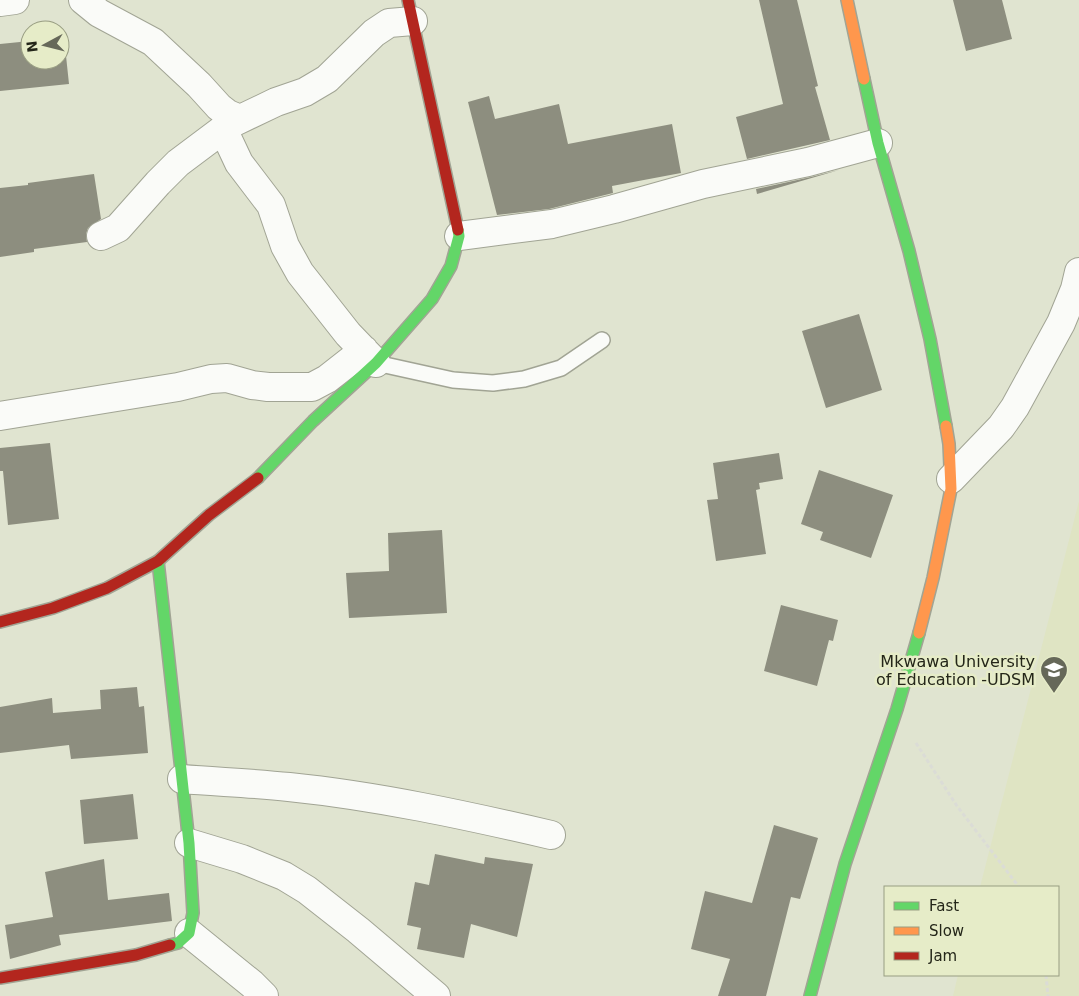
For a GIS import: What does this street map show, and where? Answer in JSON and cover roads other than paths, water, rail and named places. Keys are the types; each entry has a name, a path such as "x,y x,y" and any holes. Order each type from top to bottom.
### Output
{"street":[{"path":"0,2 15,0"},
{"path":"83,0 99,13 153,42 228,114 239,163 271,205 285,246 300,274 370,357"},
{"path":"810,996 845,864 897,709 933,578 951,489 949,444 930,338 909,251 878,143 846,0"},
{"path":"0,622 53,608 107,588 158,561 209,515 260,476 313,422 370,357 432,299 452,266 459,236 411,11 374,33 327,79 305,92 276,102 231,124 178,163 158,182 125,222 118,228 101,236"},
{"path":"459,236 552,224 703,184 808,162 878,143"},
{"path":"951,479 1001,427 1014,407 1061,323 1075,288 1079,272"},
{"path":"0,416 178,387 211,379 227,378 268,387 312,387 370,357"},
{"path":"0,978 136,955 178,943 190,932 193,913 189,843 158,561"},
{"path":"182,779 289,787 363,797 452,812 551,835"},
{"path":"189,843 242,859 284,876 307,890 436,996"},
{"path":"190,932 264,996"}],"lane":[{"path":"370,357 454,380 493,383 524,379 561,368 602,340"}],"place":[{"name":"Mkwawa University of Education -UDSM","path":"1054,694"}]}
